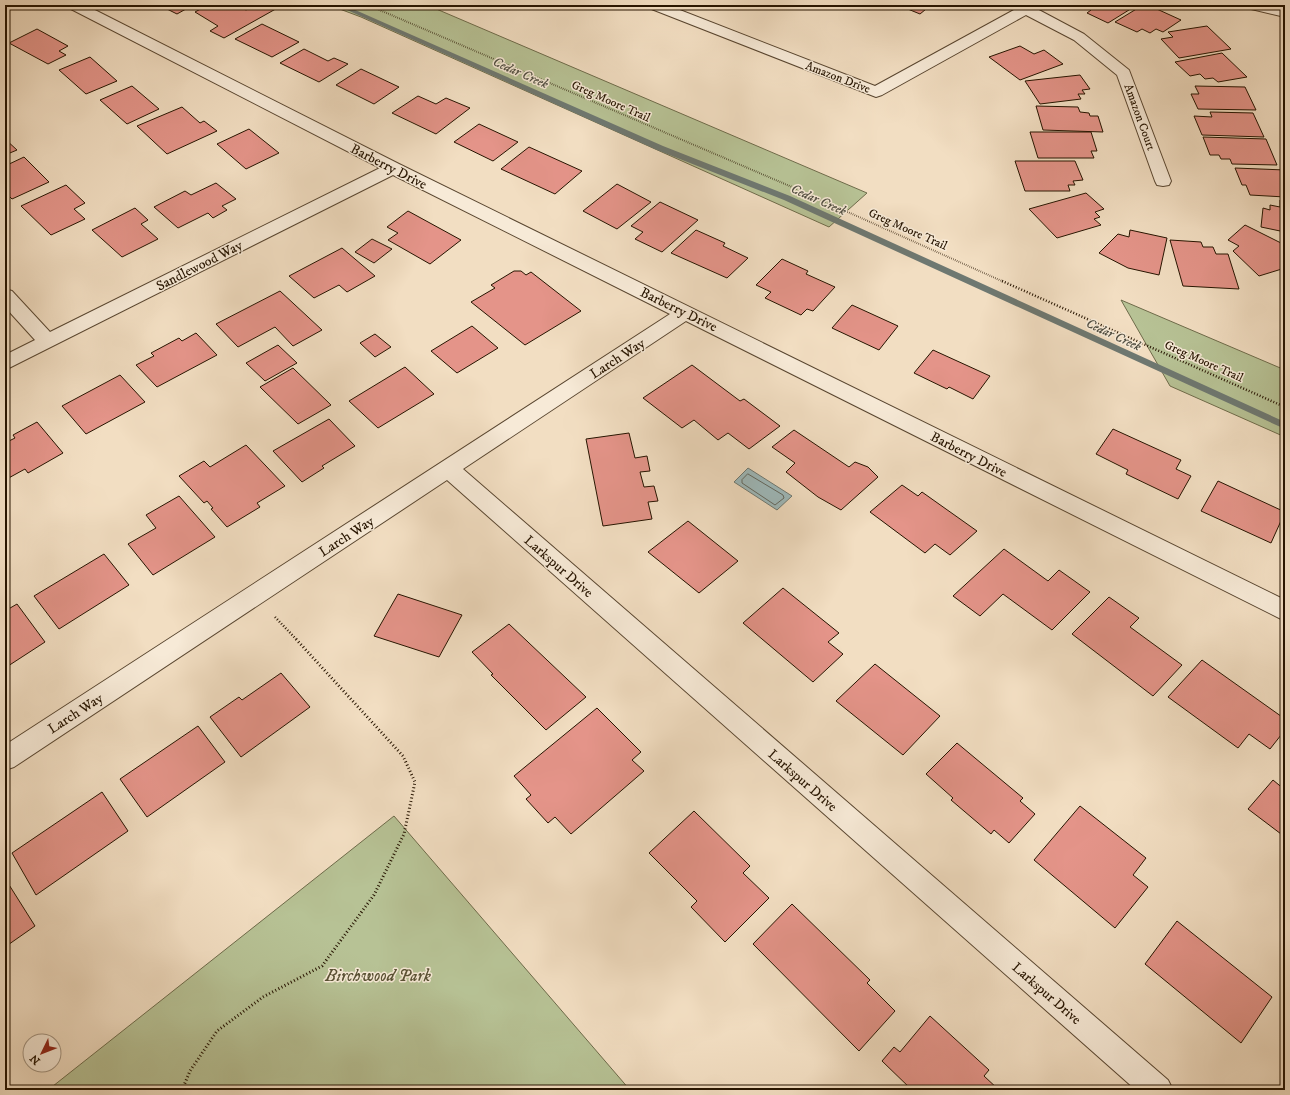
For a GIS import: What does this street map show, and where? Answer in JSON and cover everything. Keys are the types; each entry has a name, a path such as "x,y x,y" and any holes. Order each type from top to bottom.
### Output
{"street":[{"name":"Barberry Drive","path":"74,5 393,168 686,312 1285,611"},
{"name":"Amazon Drive","path":"654,5 876,92 1030,7"},
{"name":"Amazon Court","path":"1030,7 1079,37 1124,72 1163,181"},
{"name":"Sandlewood Way","path":"5,363 393,168"},
{"path":"5,295 47,341"},
{"name":"Larch Way","path":"5,758 449,469 686,312"},
{"name":"Larkspur Drive","path":"449,469 1158,1090"}],"lane":[{"path":"1251,5 1285,13"}],"path":[{"name":"Greg Moore Trail","path":"368,5 640,124 792,187 1285,407"},
{"path":"182,1090 190,1071 217,1031 263,997 322,966 374,895 404,834 415,782 403,756 267,608 258,593"}],"green space":[{"path":"329,5 427,5 867,193 829,227 361,17"},
{"path":"1121,300 1285,370 1285,437 1170,386"},
{"name":"Birchwood Park","path":"394,816 630,1090 48,1090"}],"water":[{"path":"748,468 792,496 777,510 734,482"}],"building":[{"path":"159,5 193,5 177,14"},
{"path":"208,5 223,7 237,5 246,10 255,5 281,6 224,38 210,31 218,26 195,12"},
{"path":"898,5 931,5 920,14"},
{"path":"1090,5 1137,5 1108,23 1087,13 1091,10 1087,8 1091,6"},
{"path":"1143,5 1148,5 1181,20 1163,32 1156,29 1150,33 1142,29 1137,32 1115,22"},
{"path":"262,24 299,42 272,57 235,39"},
{"path":"1207,26 1231,49 1179,58 1161,39 1173,37 1168,32"},
{"path":"37,29 68,46 59,51 66,55 48,64 9,43"},
{"path":"1020,46 1034,54 1044,50 1063,64 1020,80 989,57"},
{"path":"304,49 328,61 334,58 348,64 319,82 280,63"},
{"path":"1222,53 1247,77 1218,82 1213,78 1205,79 1200,74 1190,76 1175,62"},
{"path":"90,57 117,81 86,94 59,70"},
{"path":"361,69 399,87 374,104 336,85"},
{"path":"1080,75 1090,89 1082,90 1085,94 1078,94 1081,99 1040,104 1025,81"},
{"path":"132,86 159,109 127,124 100,100"},
{"path":"1195,86 1245,87 1256,110 1198,109 1191,94 1199,94"},
{"path":"418,96 436,104 446,98 470,108 436,134 392,113"},
{"path":"1036,106 1078,107 1080,112 1089,113 1090,116 1098,116 1103,132 1043,130"},
{"path":"182,107 200,123 204,121 217,131 167,154 137,126"},
{"path":"1210,112 1253,113 1264,137 1202,135 1194,116 1212,117"},
{"path":"479,124 518,142 493,161 454,142"},
{"path":"249,129 279,153 246,169 217,144"},
{"path":"1030,132 1091,132 1097,151 1091,151 1094,158 1038,158"},
{"path":"1203,137 1266,139 1277,165 1232,164 1230,159 1221,159 1219,155 1210,155"},
{"path":"5,139 17,150 5,155"},
{"path":"529,147 582,171 555,194 501,169"},
{"path":"24,157 49,182 12,199 5,192 5,166"},
{"path":"1015,161 1075,161 1083,180 1073,181 1075,185 1068,185 1070,191 1025,191"},
{"path":"1235,168 1285,170 1285,197 1250,195 1246,185 1242,185"},
{"path":"216,183 236,199 222,206 227,210 213,218 208,213 178,228 154,207 185,191 191,195"},
{"path":"617,184 651,202 617,229 583,211"},
{"path":"66,185 85,203 74,209 85,219 51,235 21,206"},
{"path":"1086,193 1104,209 1095,212 1100,217 1094,219 1101,225 1057,238 1029,209"},
{"path":"1280,200 1285,201 1285,232 1261,227 1263,208 1270,210 1270,205 1280,207"},
{"path":"660,202 698,220 662,252 635,239 643,232 631,226"},
{"path":"135,208 148,220 141,224 158,239 122,257 92,230"},
{"path":"408,211 461,240 430,264 388,240 398,233 387,227"},
{"path":"1245,225 1285,245 1285,268 1259,276 1233,251 1239,246 1228,240"},
{"path":"696,230 725,243 723,246 748,258 727,278 671,253"},
{"path":"1130,230 1167,238 1159,275 1128,268 1099,253 1118,234 1129,237"},
{"path":"372,239 392,249 374,263 355,252"},
{"path":"1170,240 1201,242 1203,247 1213,247 1216,254 1228,254 1239,289 1183,286"},
{"path":"342,248 375,276 347,292 339,285 314,298 289,276"},
{"path":"782,259 808,271 806,274 835,287 813,311 807,309 801,315 765,298 771,292 756,285"},
{"path":"514,271 521,271 526,275 531,272 581,311 525,345 471,302 495,288 491,285"},
{"path":"280,291 322,330 293,346 275,327 238,347 216,324"},
{"path":"852,305 898,326 879,350 832,328"},
{"path":"472,326 498,348 457,373 431,351"},
{"path":"196,333 217,355 157,387 136,365 154,356 151,353 179,338 182,341"},
{"path":"375,334 391,347 375,357 360,343"},
{"path":"278,345 297,363 265,381 246,363"},
{"path":"933,350 990,376 973,399 949,387 947,389 914,373"},
{"path":"692,365 740,401 744,399 780,426 749,449 728,433 718,440 694,420 682,428 643,398"},
{"path":"405,367 434,394 378,428 349,401"},
{"path":"293,368 331,405 298,424 260,387"},
{"path":"120,375 145,402 86,434 62,406"},
{"path":"329,419 355,446 322,466 324,468 302,482 273,451"},
{"path":"37,422 63,453 28,473 25,469 5,480 5,443 15,438 13,435"},
{"path":"1113,429 1181,460 1176,469 1191,476 1178,499 1126,474 1128,470 1096,454"},
{"path":"794,430 849,467 855,462 868,467 878,477 841,510 818,497 786,472 795,463 772,447"},
{"path":"629,433 635,458 647,456 650,471 640,472 644,487 654,486 658,501 648,502 652,519 603,526 586,439"},
{"path":"246,445 285,486 257,503 260,507 227,527 211,509 213,508 207,501 204,503 179,476 204,461 210,467"},
{"path":"1218,481 1285,512 1271,543 1201,511"},
{"path":"902,485 918,496 922,492 977,531 950,555 935,544 925,553 870,512"},
{"path":"179,496 215,537 153,575 128,544 156,528 146,515"},
{"path":"688,521 738,561 699,593 648,552"},
{"path":"1004,549 1048,581 1059,570 1090,592 1052,630 1003,594 980,616 953,596"},
{"path":"104,554 129,585 59,629 34,596"},
{"path":"783,588 839,633 828,642 843,654 813,682 743,623"},
{"path":"398,594 462,615 439,657 374,636"},
{"path":"1109,597 1139,618 1130,627 1182,665 1153,696 1072,634"},
{"path":"17,604 45,642 5,668 5,611"},
{"path":"509,624 586,697 546,730 491,675 493,674 472,652"},
{"path":"1202,660 1285,719 1285,730 1270,749 1249,734 1238,748 1168,697"},
{"path":"875,664 940,716 903,755 836,701"},
{"path":"281,673 310,707 241,757 210,717 239,697 242,700"},
{"path":"597,708 641,752 632,760 644,771 571,834 555,817 548,823 526,799 531,795 514,776"},
{"path":"198,726 225,762 147,817 120,779"},
{"path":"957,743 1023,798 1020,801 1035,814 1009,843 994,830 991,834 951,800 953,798 926,774"},
{"path":"1273,780 1285,790 1285,837 1248,809"},
{"path":"102,792 128,831 36,895 12,853"},
{"path":"1080,806 1146,858 1133,875 1148,887 1115,928 1034,860"},
{"path":"694,811 750,866 743,873 769,898 725,942 691,907 697,901 649,853"},
{"path":"6,880 35,926 5,947 5,881"},
{"path":"792,904 870,980 867,983 895,1011 859,1051 753,944"},
{"path":"1177,921 1272,997 1241,1043 1145,964"},
{"path":"930,1016 989,1070 984,1076 999,1090 912,1090 882,1061 894,1047 900,1052"}],"waterway":[{"name":"Cedar Creek","path":"339,5 660,148 787,198 1285,426"}]}
